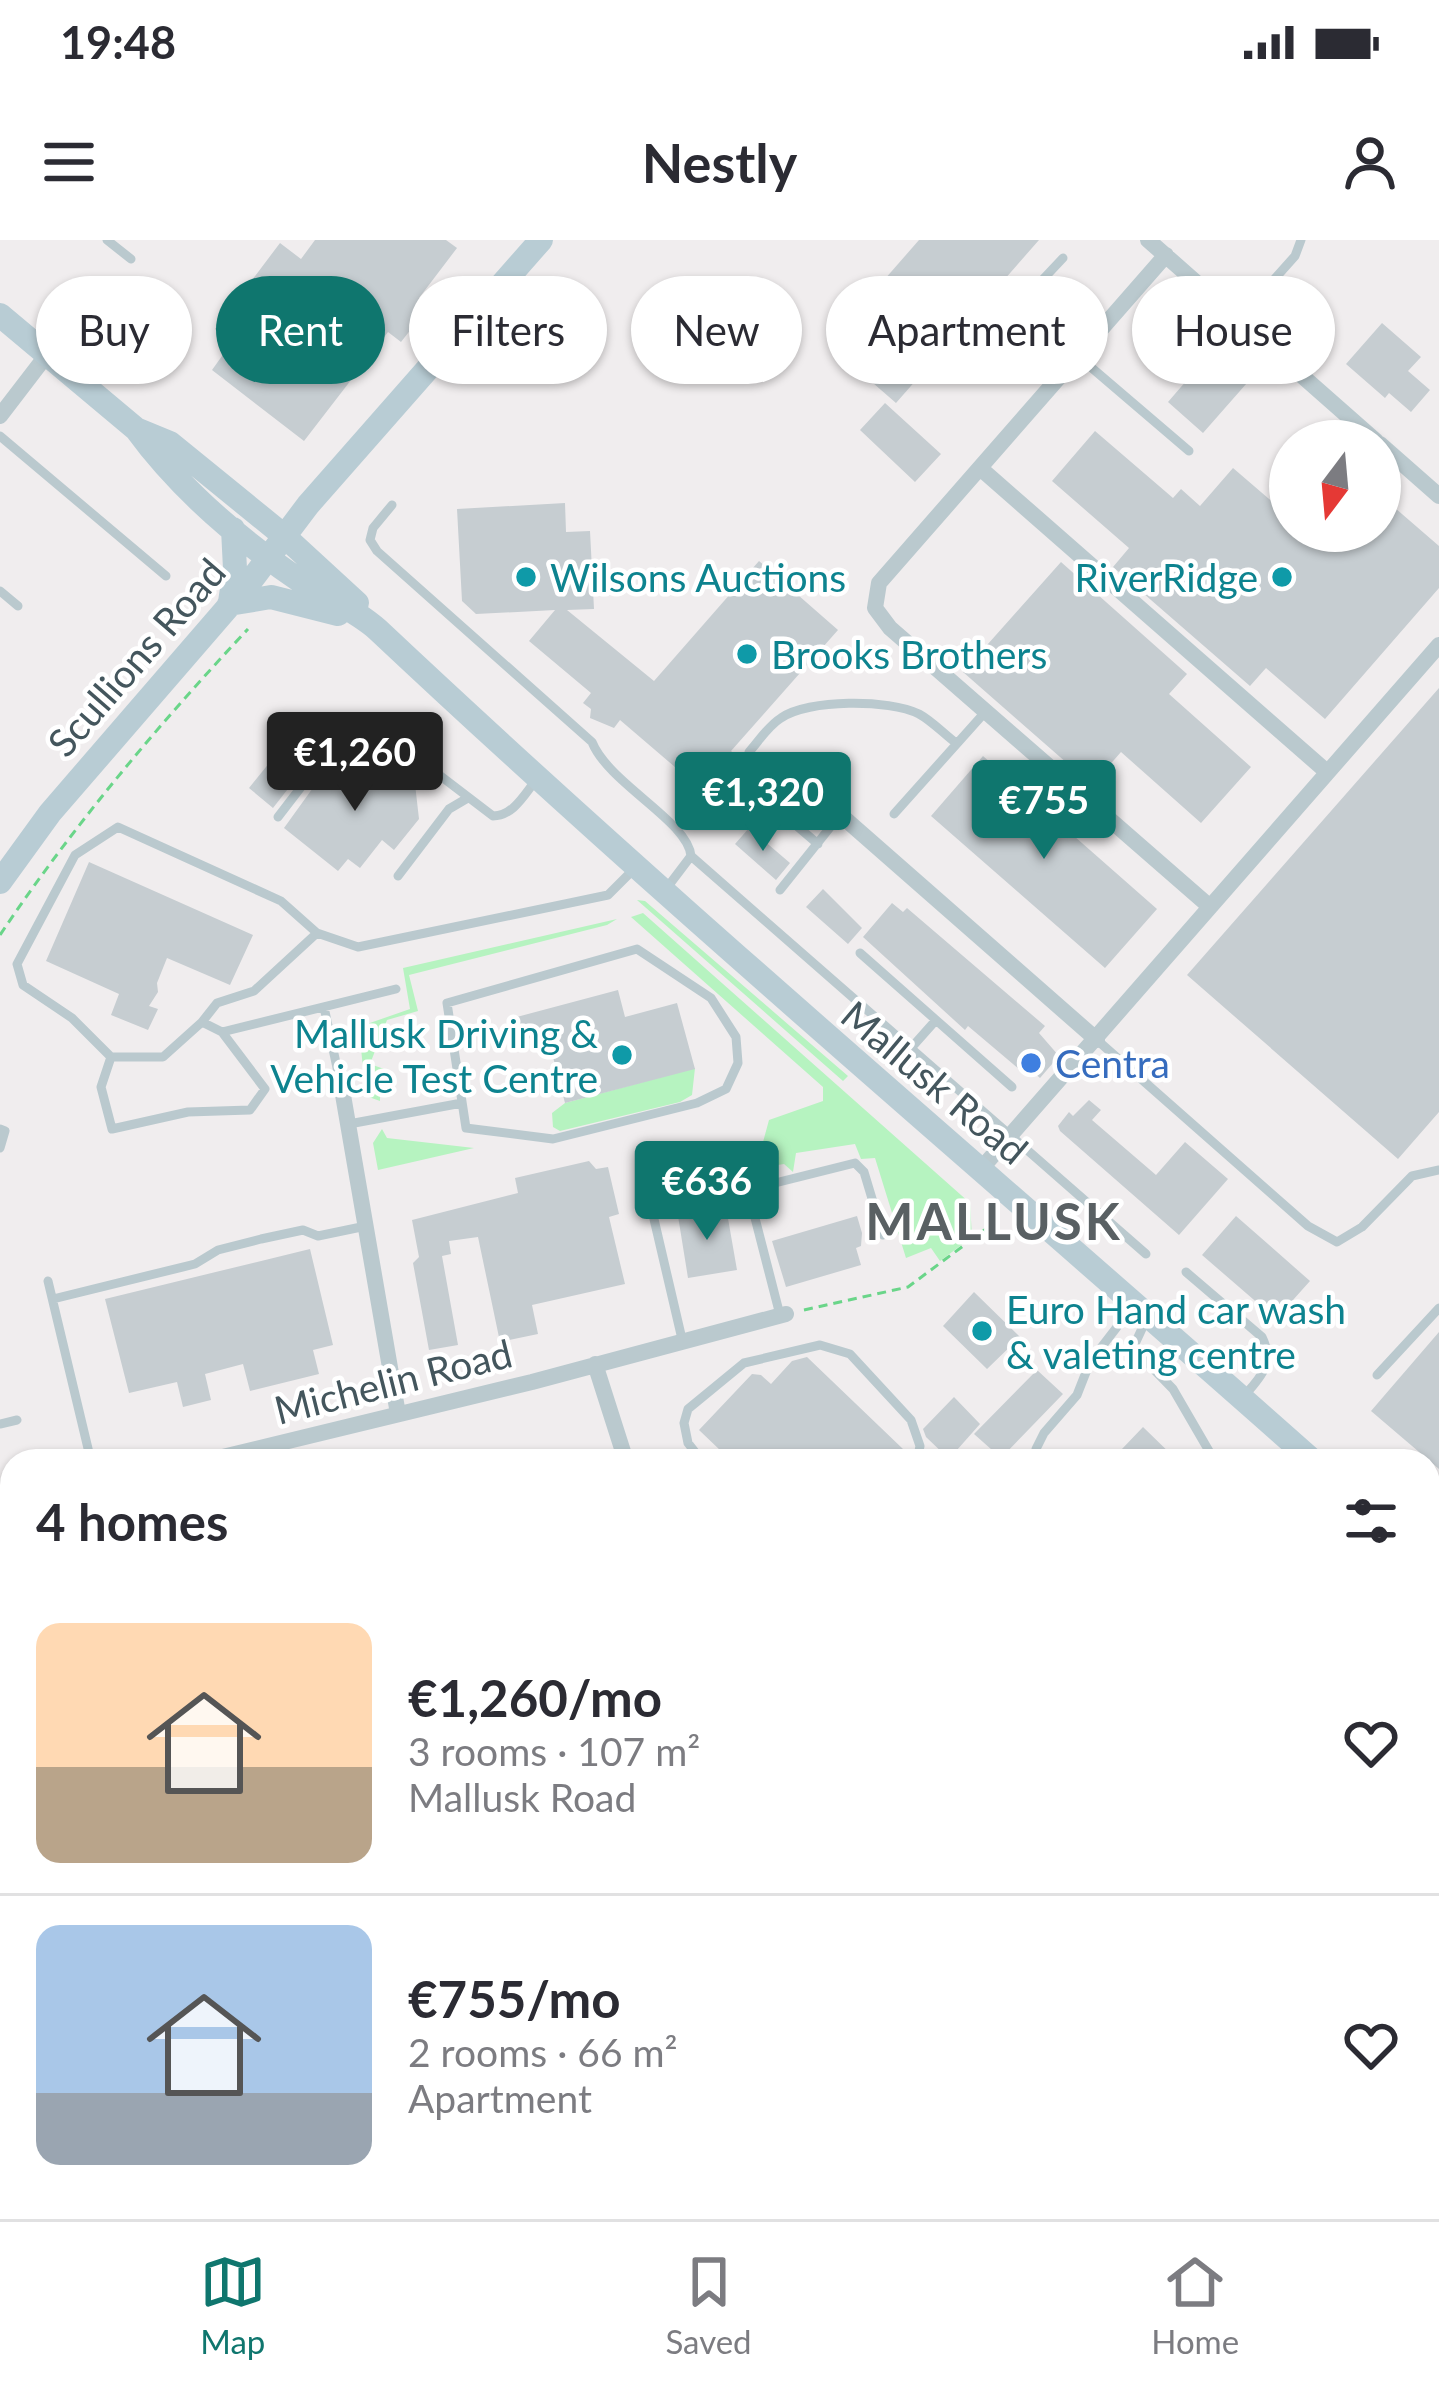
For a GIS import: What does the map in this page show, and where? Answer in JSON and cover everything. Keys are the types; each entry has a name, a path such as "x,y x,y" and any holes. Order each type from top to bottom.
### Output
{"main road":[{"name":"Scullions Road","path":"0,882 50,813 541,240"},
{"name":"Mallusk Road","path":"0,315 36,342"},
{"name":"Mallusk Road","path":"85,384 136,429 157,457 233,530 275,546"},
{"name":"Mallusk Road","path":"136,429 170,443 275,546 371,624 536,780 1300,1449"},
{"path":"233,530 230,604 246,598 280,598 371,624"}],"street":[{"path":"1148,240 1189,276"},
{"path":"1108,322 1166,255"},
{"path":"0,416 36,369"},
{"path":"1054,384 879,583 874,608 890,628 1209,906"},
{"path":"1311,384 1352,420"},
{"path":"1401,463 1439,496"},
{"path":"980,468 1327,772"},
{"path":"981,1169 1439,645"},
{"path":"787,768 1097,1040"},
{"path":"341,1086 398,1414"},
{"name":"Michelin Road","path":"255,1449 783,1315"},
{"path":"595,1364 622,1449"}],"lane":[{"path":"107,240 131,259"},
{"path":"1277,276 1295,256 1300,240"},
{"path":"1047,276 1064,258"},
{"path":"1108,375 1189,451"},
{"path":"0,436 166,576"},
{"path":"392,505 373,529 370,540 376,551 592,742 600,763 685,837 691,856 1147,1254"},
{"path":"0,591 18,606"},
{"path":"749,752 776,721 792,711 850,703 894,706 919,714 956,743"},
{"path":"894,814 988,710"},
{"path":"278,817 338,740 348,730 364,725 379,729 466,799 498,817 514,808 536,780"},
{"path":"398,876 448,808 466,799"},
{"path":"777,809 818,844"},
{"path":"780,890 840,814"},
{"path":"317,932 254,991 217,1003 163,1057 111,1057 72,1018 23,985 17,964 75,855 118,827 281,901 317,932 358,947 608,895 635,868"},
{"path":"663,893 691,856"},
{"path":"638,949 711,998 736,1037 738,1063 726,1089 697,1103 553,1139 466,1128 462,1103 447,1003 638,949"},
{"path":"860,953 1012,1087"},
{"path":"222,1032 396,989"},
{"path":"324,1007 341,1086"},
{"path":"912,1047 936,1020"},
{"path":"111,1057 100,1087 112,1129 188,1112 250,1111 265,1089 222,1032 202,1022"},
{"path":"1097,1040 1308,1226 1337,1242 1362,1227 1412,1176 1439,1170"},
{"path":"348,1124 462,1103"},
{"path":"0,1129 4,1130 0,1148"},
{"path":"783,1315 755,1218 757,1193 767,1185 855,1163 864,1172 883,1235"},
{"path":"650,1202 682,1339"},
{"path":"53,1299 196,1264 218,1250 261,1239 303,1230 318,1235 366,1226"},
{"path":"1186,1273 1262,1337 1268,1349 1265,1372 1243,1398"},
{"path":"48,1281 88,1449"},
{"path":"1377,1376 1439,1308"},
{"path":"1149,1315 1133,1348 1173,1389 1208,1449"},
{"path":"1036,1449 1077,1395 1090,1362 1117,1327"},
{"path":"693,1449 684,1423 688,1409 744,1363 820,1345 850,1354 911,1420 919,1449"},
{"path":"0,1424 17,1420"}],"path":[{"path":"0,935 43,871 117,779 248,629"},
{"path":"783,1315 908,1288 994,1223"}],"green space":[{"path":"637,900 645,901 848,1076 843,1081"},
{"path":"643,913 970,1203 972,1237 940,1261 931,1248 906,1258 875,1158 861,1159 855,1144 796,1153 793,1172 784,1164 739,1171 729,1146 763,1142 769,1120 823,1101 823,1087 631,917"},
{"path":"617,919 409,975 418,1011 387,1020 370,1064 384,1069 387,1089 380,1091 380,1101 366,1096 360,1039 367,1024 410,1009 403,968"},
{"path":"695,1068 692,1095 680,1102 560,1131 553,1127 552,1113 565,1103"},
{"path":"382,1129 387,1138 474,1148 378,1170 373,1143"}],"building":[{"path":"315,240 446,240 457,248 436,276 409,276 409,332 401,342 388,332 385,336 385,276 255,276 280,243 301,259"},
{"path":"919,240 1039,240 1007,276 888,276"},
{"path":"1382,323 1421,357 1408,371 1430,390 1411,412 1389,393 1385,398 1346,364"},
{"path":"230,384 348,384 304,441"},
{"path":"874,384 913,384 896,403"},
{"path":"1184,384 1246,384 1203,433 1168,402"},
{"path":"885,403 941,454 915,482 860,430"},
{"name":"RiverRidge","path":"1095,431 1173,498 1181,489 1200,506 1233,468 1269,499 1269,552 1401,552 1401,513 1439,546 1439,588 1325,719 1266,668 1250,686 1113,567 1129,548 1052,481"},
{"path":"565,503 566,532 590,531 594,609 567,610 654,681 759,561 838,630 731,751 773,787 778,782 800,802 793,811 773,801 761,824 732,799 724,809 620,720 614,728 590,718 591,709 583,703 591,693 529,641 555,610 476,614 462,601 457,509"},
{"path":"1061,562 1187,674 1169,694 1251,767 1201,823 1121,752 1092,785 963,672"},
{"path":"1439,688 1439,1112 1398,1159 1187,975"},
{"path":"300,725 323,744 273,808 249,788"},
{"path":"983,756 1157,909 1105,968 931,816"},
{"path":"333,760 365,786 385,760 415,784 419,819 394,850 382,840 360,868 348,859 338,871 284,828"},
{"path":"749,828 790,863 776,880 735,844"},
{"path":"89,862 253,935 230,985 167,958 149,1006 158,1009 148,1030 111,1015 119,994 46,961"},
{"path":"823,889 862,928 848,944 806,907"},
{"path":"892,903 903,912 907,908 1045,1026 1039,1033 1059,1056 1040,1078 1031,1070 1026,1075 968,1026 965,1030 863,937"},
{"name":"Mallusk Driving & Vehicle Test Centre","path":"618,990 625,1017 677,1003 695,1069 565,1103 547,1034 519,1041 513,1018"},
{"path":"1089,1100 1101,1110 1092,1120 1156,1175 1185,1142 1228,1179 1179,1235 1060,1131 1058,1126 1069,1112 1073,1116"},
{"path":"589,1161 596,1169 608,1167 619,1214 609,1217 625,1284 532,1305 538,1334 500,1342 478,1237 449,1241 451,1254 442,1256 458,1345 429,1350 413,1263 419,1257 412,1220 518,1193 515,1178"},
{"path":"726,1207 737,1270 688,1278 678,1216"},
{"path":"857,1216 862,1233 861,1246 856,1248 861,1265 786,1287 772,1241"},
{"path":"1236,1216 1310,1281 1276,1319 1202,1255"},
{"path":"310,1249 333,1345 313,1350 319,1374 250,1391 243,1364 205,1374 211,1400 183,1407 177,1382 129,1393 105,1299"},
{"name":"Euro Hand car wash & valeting centre","path":"974,1292 1020,1337 987,1369 943,1326"},
{"path":"1439,1332 1439,1449 1416,1449 1371,1411"},
{"path":"807,1357 903,1449 719,1449 699,1430 752,1374 771,1384 792,1361"},
{"path":"1037,1370 1063,1394 1010,1449 991,1449 974,1434"},
{"path":"954,1397 980,1424 958,1449 939,1449 923,1429"},
{"path":"1143,1427 1166,1449 1122,1449"}],"place":[{"name":"Wilsons Auctions","path":"526,577"},
{"name":"RiverRidge","path":"1282,577"},
{"name":"Brooks Brothers","path":"747,654"},
{"name":"Mallusk Driving & Vehicle Test Centre","path":"622,1055"},
{"name":"Centra","path":"1031,1063"},
{"name":"Euro Hand car wash & valeting centre","path":"982,1331"}],"district":[{"name":"MALLUSK","path":"994,1220"}]}
